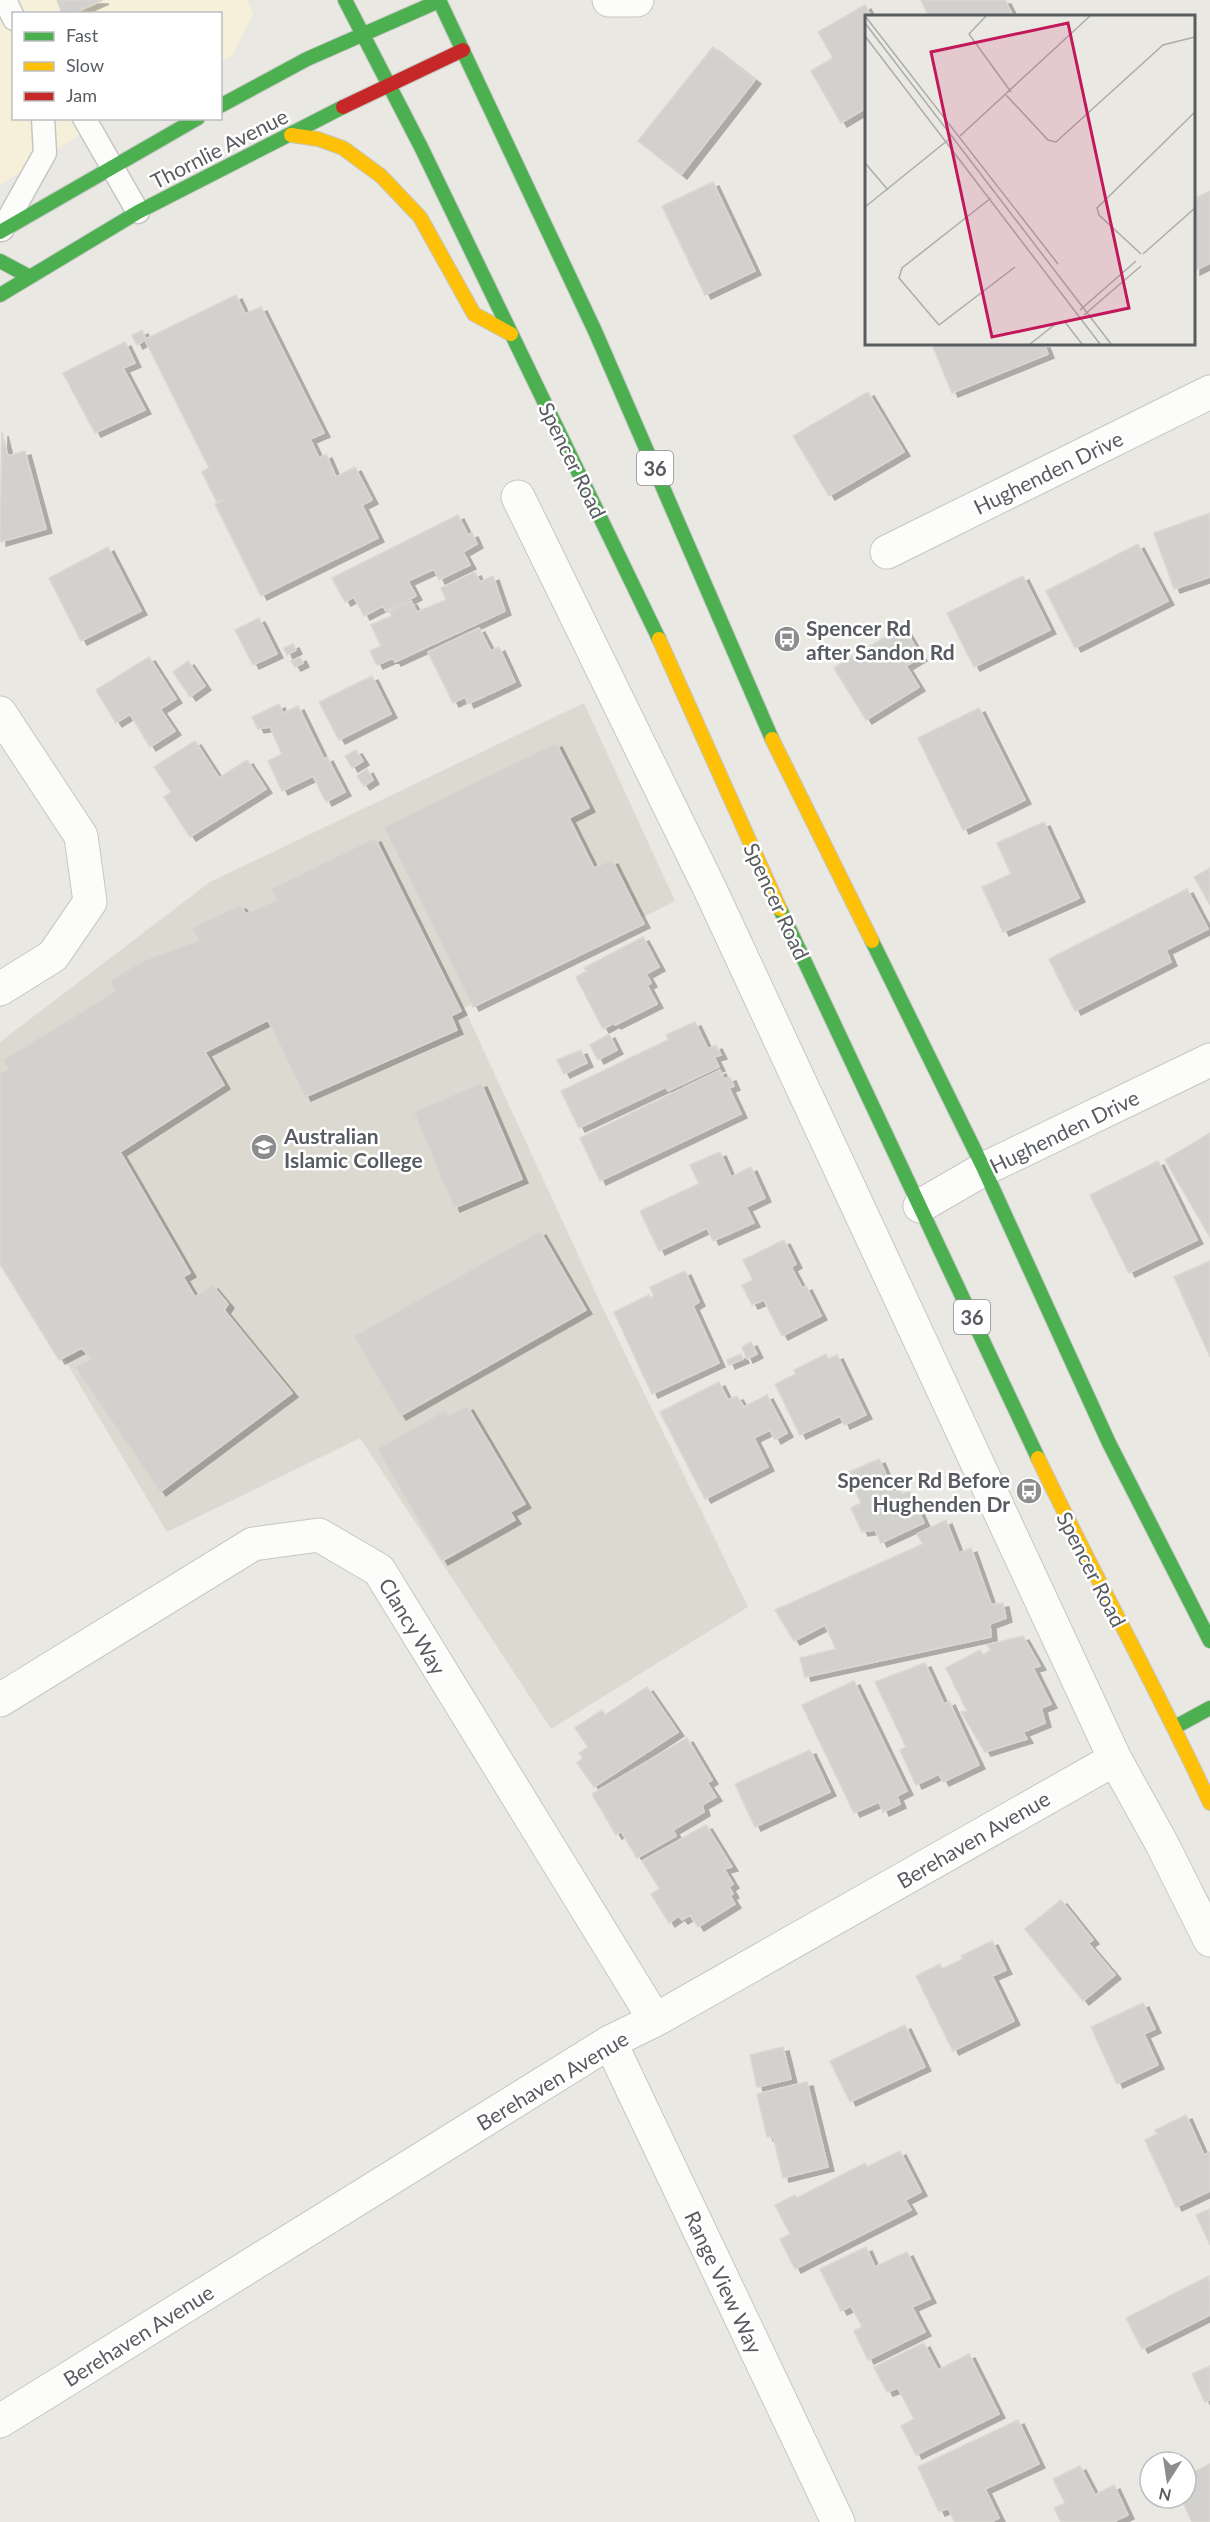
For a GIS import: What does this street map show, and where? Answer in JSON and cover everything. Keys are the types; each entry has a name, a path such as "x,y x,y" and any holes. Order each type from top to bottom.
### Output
{"main road":[{"name":"Spencer Road","path":"345,0 633,582 758,862 1083,1554 1175,1727 1198,1765 1210,1803"},
{"name":"Thornlie Avenue","path":"222,105 307,59 439,1"},
{"name":"36","path":"439,1 595,331 777,748 984,1169 1109,1443 1210,1641"},
{"name":"Thornlie Avenue","path":"0,295 138,212 388,85 463,50"},
{"name":"Thornlie Avenue","path":"1,232 111,166 194,120"},
{"path":"291,135 318,139 344,148 381,176 420,217 474,314 511,334"},
{"path":"0,261 30,277"},
{"path":"1175,1727 1210,1708"}],"street":[{"name":"Hughenden Drive","path":"887,552 1210,392"},
{"path":"518,497 709,887 1115,1759 1162,1844 1210,1940"},
{"path":"0,712 81,836 90,902 53,956 0,989"},
{"name":"Hughenden Drive","path":"920,1206 984,1169 1210,1060"},
{"name":"Clancy Way","path":"0,1700 253,1545 319,1535 379,1570 655,2020"},
{"name":"Berehaven Avenue","path":"0,2421 610,2042 655,2020 1115,1759"},
{"name":"Range View Way","path":"610,2042 838,2522"}],"lane":[{"path":"5,0 12,15"},
{"path":"1,232 45,153 43,120"},
{"path":"85,120 138,212"}],"shaded area":[{"path":"0,0 247,0 253,14 233,55 222,60 222,12 12,12 12,120 103,120 0,185"},
{"name":"Australian Islamic College","path":"584,703 675,901 464,1008 599,1300 748,1607 551,1729 360,1438 167,1532 0,1251 0,1042 210,882"}],"building":[{"path":"57,0 103,0 76,12 61,12"},
{"path":"921,0 1005,0 1012,15 928,15"},
{"path":"865,5 870,15 865,15 865,109 841,123 811,71 833,58 818,32"},
{"path":"713,47 755,80 681,175 638,141"},
{"path":"713,182 755,271 705,295 662,206"},
{"path":"1210,191 1210,263 1195,270 1195,198"},
{"path":"236,295 245,314 261,307 324,433 310,439 319,458 326,454 336,477 355,467 372,500 362,505 378,538 261,596 215,504 225,499 217,502 202,472 209,468 145,340 137,345 132,335 142,330 146,339"},
{"path":"125,342 135,363 123,368 145,410 95,433 63,373"},
{"path":"932,345 1044,345 1048,354 952,393"},
{"path":"868,392 904,452 829,496 793,436"},
{"path":"2,432 8,456 25,451 46,529 0,542"},
{"path":"1210,513 1210,577 1174,589 1154,533"},
{"path":"458,515 468,535 472,533 477,544 463,552 470,565 439,580 434,569 408,581 416,596 386,611 383,606 364,616 354,597 345,602 332,578"},
{"path":"1138,544 1168,601 1075,648 1046,591"},
{"path":"108,547 141,611 81,641 49,578"},
{"path":"475,572 480,582 493,576 505,611 395,662 393,658 377,665 370,651 381,646 371,625 392,616 389,611 411,601 417,612 446,600 441,588"},
{"path":"1023,576 1050,630 974,667 947,613"},
{"path":"259,618 277,654 253,665 235,630"},
{"path":"903,626 921,657 906,666 919,687 866,720 834,668"},
{"path":"479,628 491,651 499,647 515,682 468,704 465,697 453,703 428,652"},
{"path":"293,644 296,650 287,655 284,648"},
{"path":"149,657 176,699 160,709 175,731 150,747 130,714 116,723 96,690"},
{"path":"300,657 303,663 295,667 291,661"},
{"path":"188,661 205,686 190,697 173,672"},
{"path":"372,676 391,714 339,740 319,702"},
{"path":"279,704 283,713 298,706 324,759 327,757 345,792 326,802 313,776 282,791 268,761 282,754 270,727 258,729 252,717"},
{"path":"979,708 1025,800 963,830 918,738"},
{"path":"195,741 219,778 247,760 266,789 190,837 164,797 171,792 154,767"},
{"path":"556,743 589,808 569,818 594,868 612,860 644,924 473,1007 384,827"},
{"path":"356,750 363,761 352,768 345,756"},
{"path":"367,769 373,780 364,786 357,776"},
{"path":"1044,822 1079,898 1003,932 982,887 1011,874 997,843"},
{"path":"375,838 461,1011 451,1016 457,1030 305,1097 268,1020 205,1052 224,1085 120,1152 190,1273 183,1277 195,1297 212,1285 228,1304 224,1310 292,1393 160,1492 75,1367 91,1359 82,1348 59,1360 0,1264 0,1074 8,1069 3,1060 116,991 110,981 141,962 199,940 192,928 240,905 246,914 277,900 271,889"},
{"path":"1210,868 1210,905 1194,877"},
{"path":"1187,889 1208,929 1166,950 1171,962 1075,1011 1049,959"},
{"path":"643,937 659,967 646,974 651,983 647,985 657,1004 603,1029 576,977 587,971 584,968"},
{"path":"695,1022 708,1049 716,1045 721,1055 714,1057 719,1067 668,1091 666,1087 579,1128 561,1091 668,1040 666,1035"},
{"path":"609,1034 617,1050 598,1060 590,1045"},
{"path":"581,1050 587,1063 564,1074 557,1060"},
{"path":"720,1070 724,1079 730,1077 734,1086 729,1088 741,1114 600,1181 580,1138"},
{"path":"481,1083 522,1179 454,1208 414,1112"},
{"path":"1210,1133 1210,1237 1165,1160"},
{"path":"720,1152 731,1177 751,1167 765,1198 746,1207 754,1223 713,1241 707,1228 659,1251 640,1211 699,1184 690,1165"},
{"path":"1158,1161 1197,1240 1129,1273 1090,1195"},
{"path":"540,1231 586,1310 400,1416 354,1336"},
{"path":"784,1240 796,1264 791,1267 802,1288 806,1286 821,1316 782,1336 764,1300 752,1305 742,1285 753,1280 743,1260"},
{"path":"1210,1261 1210,1357 1174,1277"},
{"path":"685,1271 699,1302 693,1306 719,1363 652,1394 614,1312 649,1295 650,1298 654,1296 650,1287"},
{"path":"751,1342 757,1354 747,1359 742,1347"},
{"path":"741,1354 743,1359 729,1365 727,1360"},
{"path":"826,1354 828,1359 837,1355 866,1415 844,1425 840,1416 800,1435 775,1384 796,1374 794,1370"},
{"path":"719,1382 728,1400 737,1396 744,1407 767,1395 787,1433 775,1440 770,1430 754,1438 768,1467 705,1499 660,1412"},
{"path":"467,1406 525,1504 510,1512 515,1520 442,1561 377,1449 446,1410 449,1416"},
{"path":"879,1459 894,1492 900,1490 902,1494 909,1491 924,1523 881,1543 875,1530 862,1532 851,1508 861,1503 847,1473"},
{"path":"946,1520 959,1553 971,1548 991,1604 1003,1603 1006,1618 990,1624 991,1637 805,1677 800,1658 836,1649 825,1625 794,1641 775,1610 923,1544 917,1534"},
{"path":"1023,1636 1040,1666 1033,1668 1051,1704 1041,1708 1045,1723 1023,1732 1027,1739 985,1752 961,1712 967,1711 946,1668 980,1650 983,1655 991,1650 987,1645"},
{"path":"925,1663 944,1704 949,1701 979,1765 943,1782 939,1774 916,1785 900,1750 906,1747 875,1682"},
{"path":"854,1681 907,1791 897,1796 900,1804 883,1812 879,1802 854,1813 802,1705"},
{"path":"647,1687 678,1732 594,1787 577,1763 583,1758 579,1753 588,1747 575,1728 602,1710 605,1715"},
{"path":"687,1738 712,1780 707,1783 716,1797 702,1805 704,1812 673,1830 676,1836 637,1858 621,1831 616,1835 592,1794"},
{"path":"810,1750 830,1792 755,1827 735,1784"},
{"path":"706,1825 732,1867 724,1869 733,1884 729,1887 733,1894 730,1896 735,1904 698,1927 690,1915 682,1920 679,1916 669,1923 651,1894 660,1889 642,1861"},
{"path":"1061,1900 1093,1940 1088,1943 1115,1975 1083,2001 1025,1929"},
{"path":"992,1941 1006,1970 992,1976 1014,2021 953,2051 916,1976 940,1964 942,1969 963,1959 961,1956"},
{"path":"1143,2003 1155,2029 1144,2034 1158,2065 1117,2084 1091,2027"},
{"path":"905,2025 925,2067 850,2102 830,2061"},
{"path":"783,2047 791,2079 757,2087 750,2055"},
{"path":"807,2082 828,2167 783,2178 773,2136 767,2137 757,2094"},
{"path":"1186,2115 1204,2155 1210,2152 1210,2191 1176,2207 1145,2140 1157,2134 1155,2130"},
{"path":"900,2151 921,2192 905,2200 911,2210 795,2269 780,2239 790,2234 775,2205 795,2195 797,2198 865,2163 867,2167"},
{"path":"1210,2209 1210,2245 1196,2215"},
{"path":"866,2247 875,2267 907,2252 930,2299 912,2307 925,2332 868,2360 854,2331 862,2327 851,2306 841,2311 820,2269"},
{"path":"1209,2276 1210,2315 1142,2349 1126,2318"},
{"path":"924,2343 938,2370 969,2354 999,2414 916,2455 901,2426 914,2419 898,2388 887,2392 874,2367"},
{"path":"1210,2366 1210,2400 1205,2402 1192,2374"},
{"path":"1018,2420 1039,2464 985,2489 999,2518 991,2522 955,2522 948,2508 939,2512 918,2467"},
{"path":"1210,2464 1210,2522 1192,2522 1186,2510 1198,2510 1198,2470"},
{"path":"1080,2466 1095,2495 1114,2485 1128,2515 1113,2522 1061,2522 1054,2508 1065,2503 1053,2479"}],"traffic: fast":[{"path":"345,0 421,147 659,639"},
{"path":"439,0 595,331 772,739"},
{"path":"222,105 307,59 439,1"},
{"path":"0,295 138,212 343,107"},
{"path":"0,232 195,120"},
{"path":"0,261 30,277"},
{"path":"780,909 1038,1458"},
{"path":"872,941 984,1169 1109,1443 1210,1641"},
{"path":"1175,1727 1210,1708"}],"traffic: slow":[{"path":"291,135 318,139 343,148 381,176 420,217 474,314 511,334"},
{"path":"659,639 780,909"},
{"path":"772,739 872,941"},
{"path":"1038,1458 1210,1803"}],"traffic: jam":[{"path":"343,107 463,50"}],"place":[{"name":"Spencer Rd after Sandon Rd","path":"787,639"},
{"name":"Australian Islamic College","path":"264,1147"},
{"name":"Spencer Rd Before Hughenden Dr","path":"1029,1491"}]}
